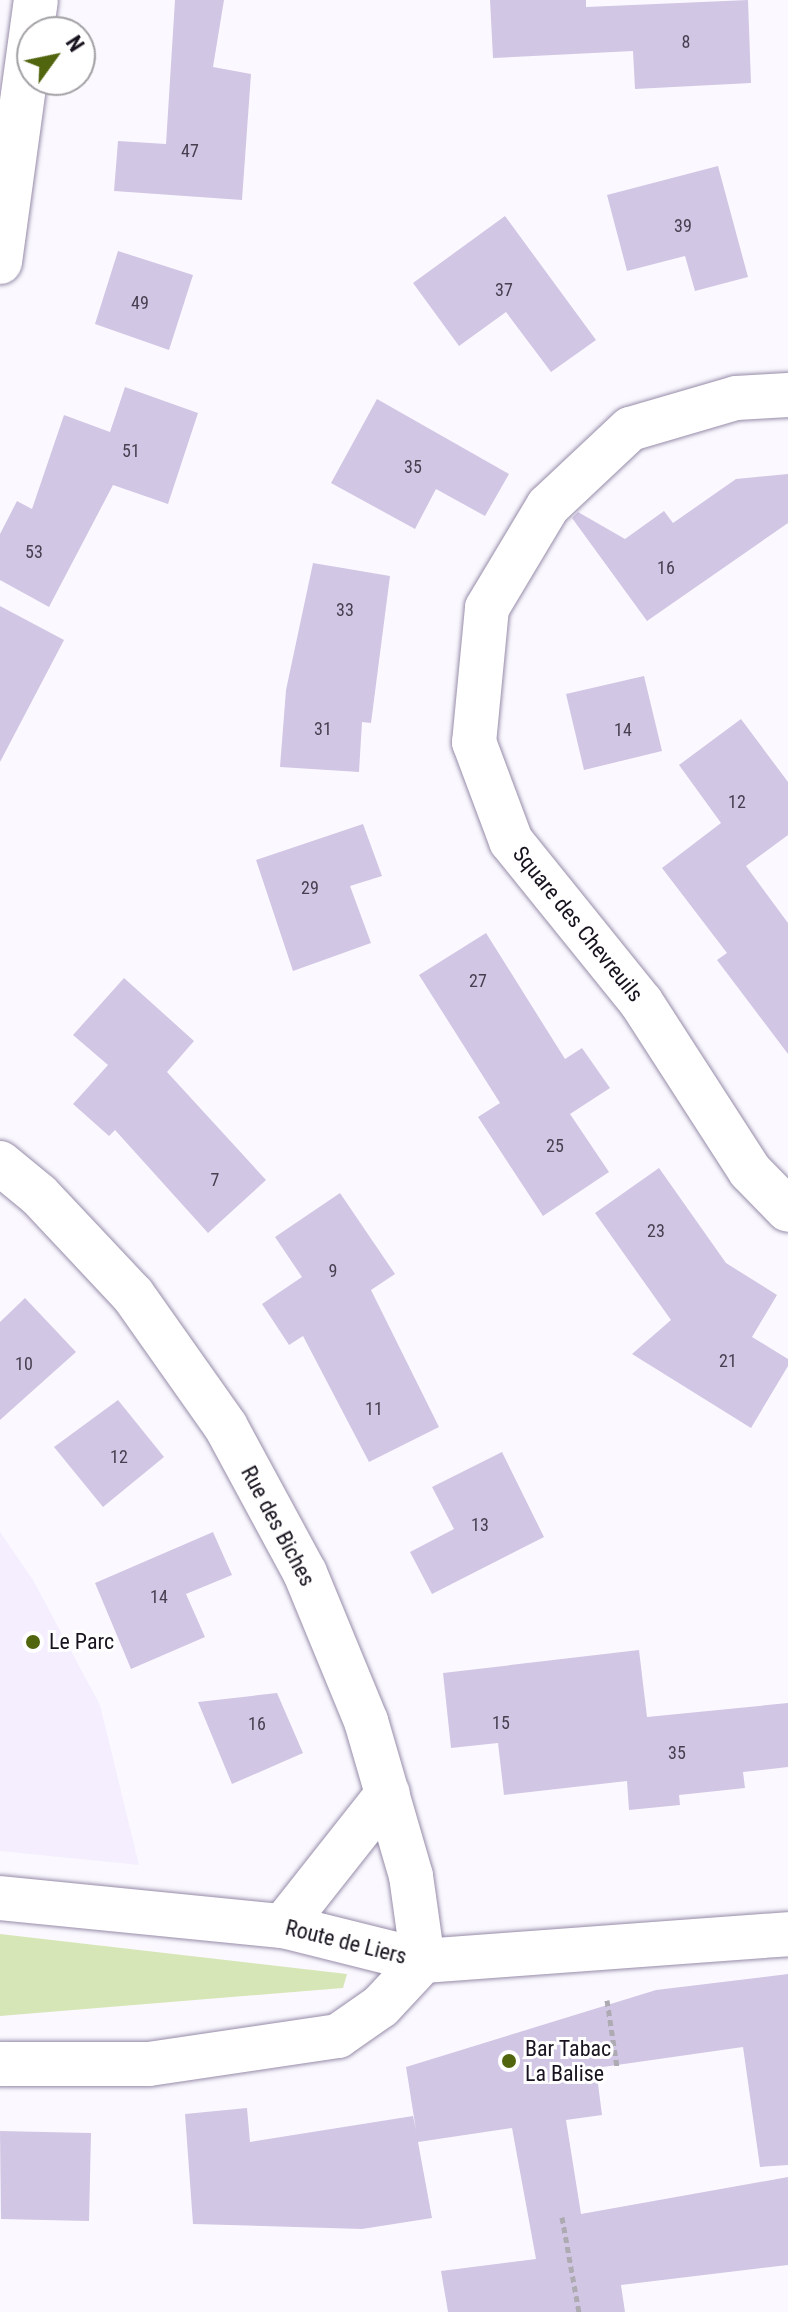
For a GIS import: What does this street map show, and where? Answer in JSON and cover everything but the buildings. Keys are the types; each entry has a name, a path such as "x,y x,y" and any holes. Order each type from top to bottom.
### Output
{"street":[{"path":"0,262 36,0"},
{"name":"Square des Chevreuils","path":"788,395 736,398 630,429 548,506 487,608 474,742 511,841 641,1002 750,1171 788,1210"},
{"name":"Rue des Biches","path":"0,1163 39,1195 133,1295 226,1427 305,1573 366,1721 388,1793 411,1876 423,1961"},
{"path":"283,1926 388,1793"},
{"name":"Route de Liers","path":"0,1898 283,1926 423,1961 788,1934"},
{"path":"0,2064 149,2064 338,2036 381,2006 423,1961"}],"path":[{"path":"597,1948 617,2067"},
{"path":"562,2217 579,2312"}],"shaded area":[{"name":"Le Parc","path":"0,1532 33,1580 100,1705 139,1865 0,1851"}],"green space":[{"path":"0,1934 347,1974 343,1988 0,2016"}],"place":[{"name":"Le Parc","path":"33,1642"},
{"name":"Bar Tabac La Balise","path":"509,2061"}]}
